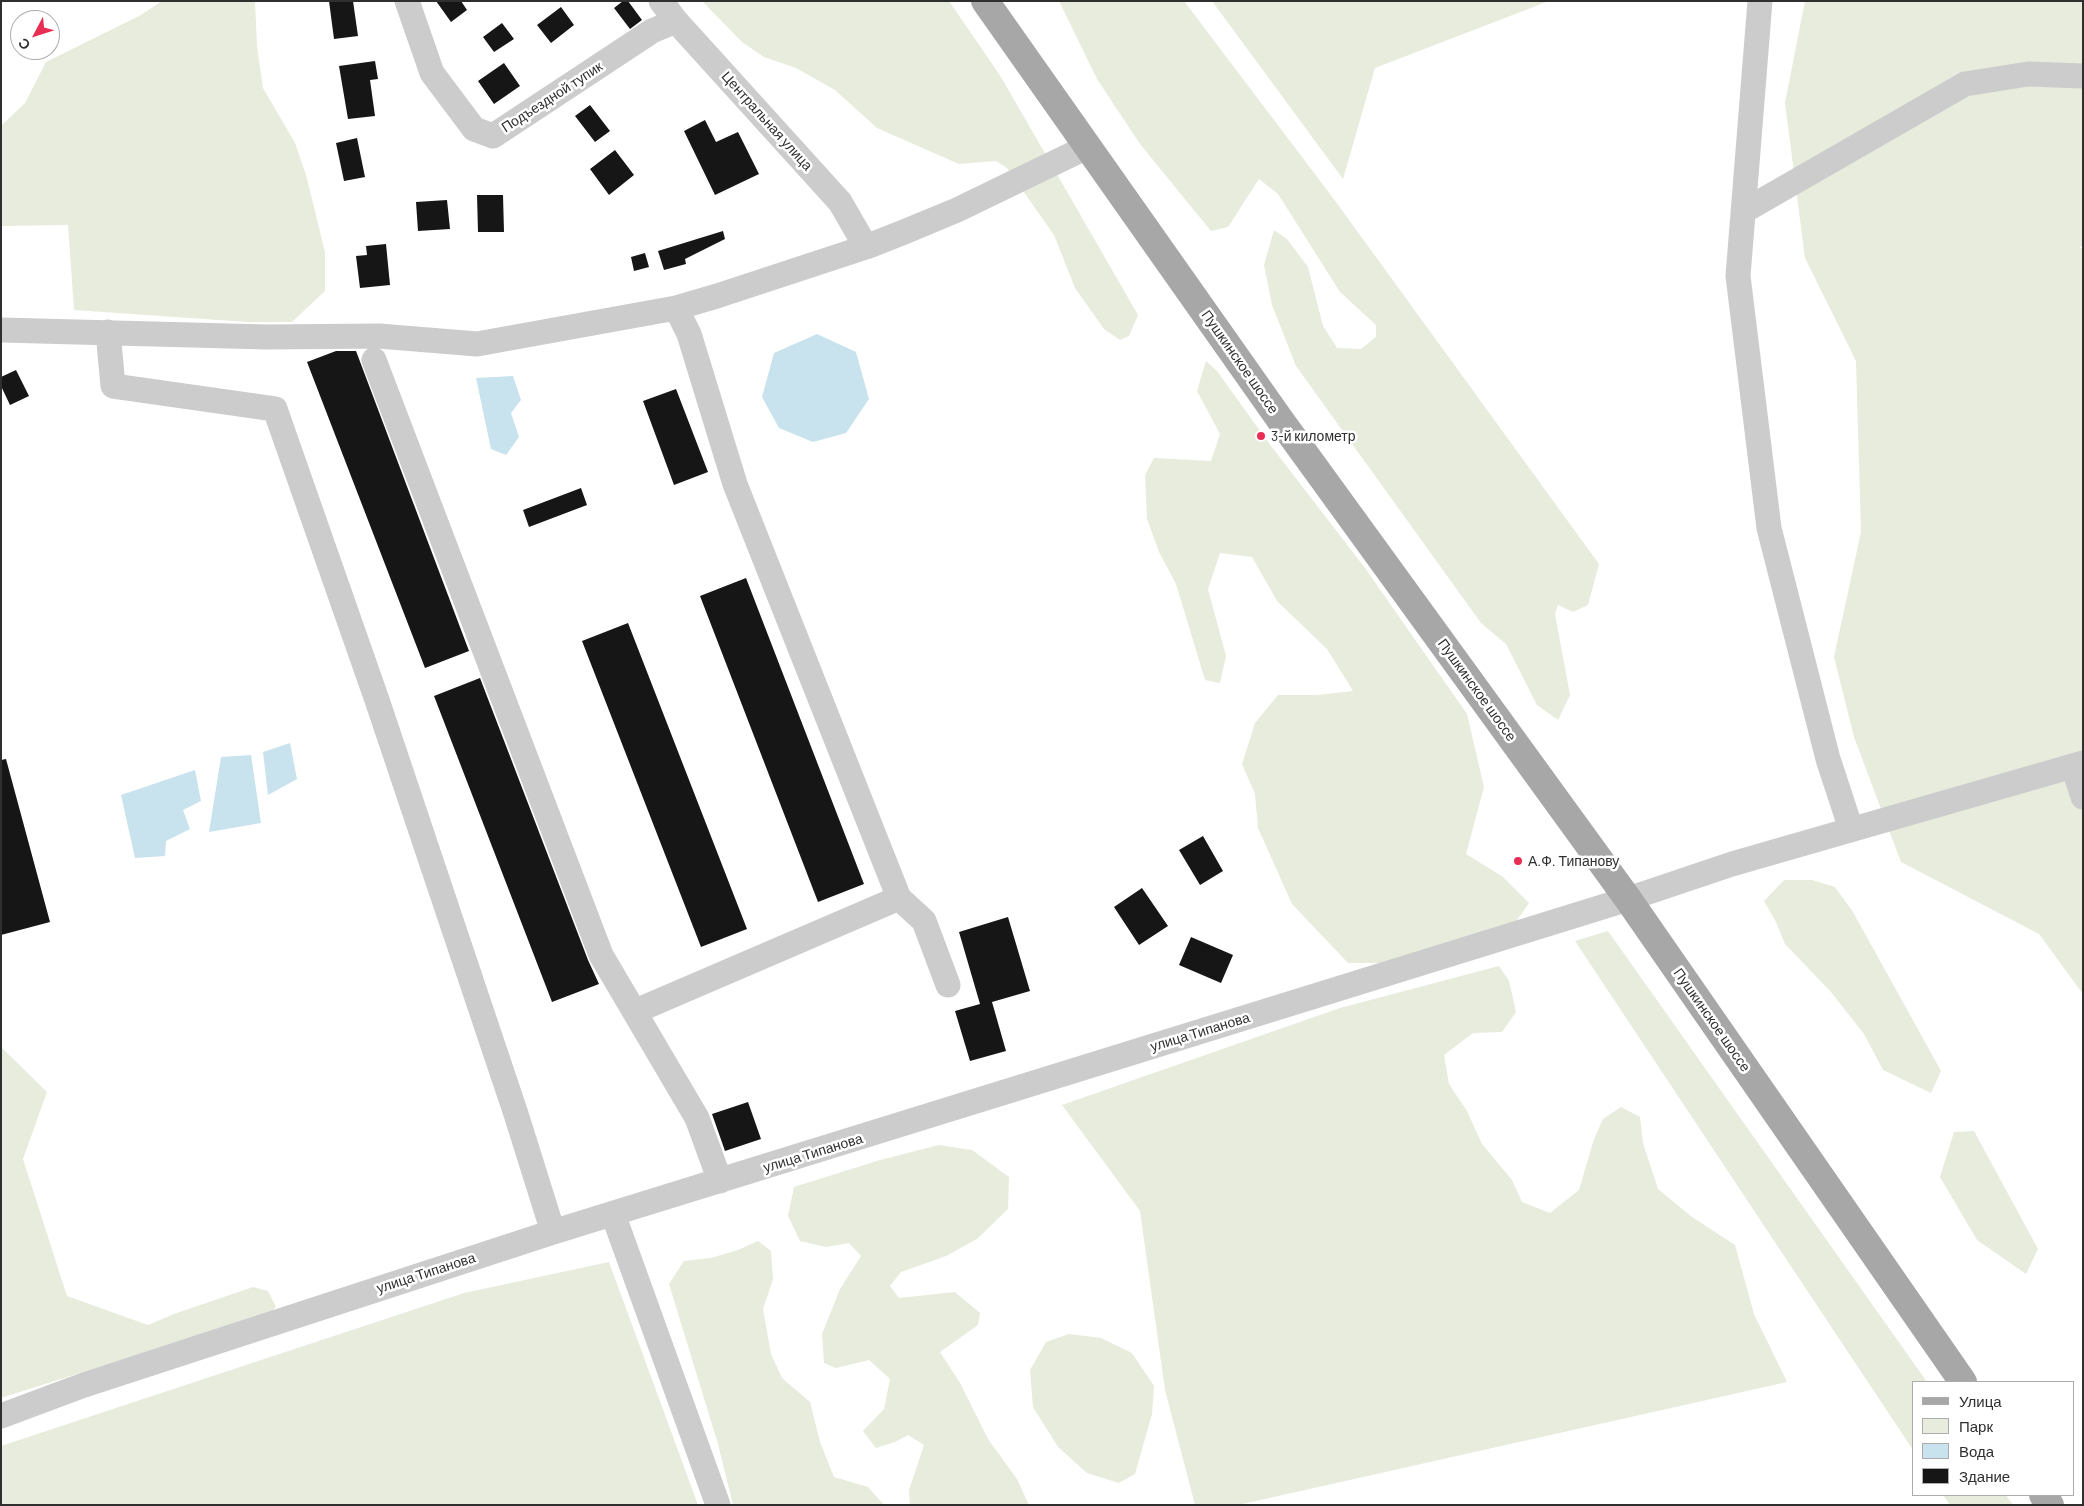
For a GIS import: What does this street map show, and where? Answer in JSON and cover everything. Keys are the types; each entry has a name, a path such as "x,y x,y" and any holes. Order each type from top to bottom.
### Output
{"main road":[{"name":"Пушкинское шоссе","path":"985,1 1293,436 1628,899 1962,1381"}],"street":[{"name":"Подъездной тупик","path":"407,1 432,73 474,129 493,136 652,30 676,21"},
{"name":"Центральная улица","path":"661,1 676,21 840,202 866,246"},
{"path":"1760,1 1738,276 1769,528 1828,758 1851,829"},
{"path":"1744,211 1965,84 2028,74 2083,76"},
{"path":"1,330 267,337 379,336 477,344 676,308 866,246 957,210 1087,147"},
{"path":"676,308 689,334 735,484 899,898 924,921 948,985"},
{"path":"108,332 113,386 275,409 383,719 516,1114 553,1232"},
{"path":"374,360 601,955 698,1118 720,1182"},
{"path":"2078,764 2083,798"},
{"name":"улица Типанова","path":"1,1416 84,1385 553,1232 720,1182 1628,899 1732,864 2078,764"},
{"path":"636,1011 899,898"},
{"path":"613,1214 718,1505"}],"green space":[{"path":"162,1 255,1 257,46 263,88 295,143 306,175 325,252 325,291 292,322 248,322 74,310 68,225 1,226 1,126 25,103 46,62 60,60 60,55 141,15"},
{"path":"702,1 949,1 1001,77 1138,315 1129,336 1120,340 1104,329 1075,288 1054,235 1007,168 996,161 959,164 877,128 835,90 796,68 764,57 742,42"},
{"path":"1059,1 1184,1 1333,198 1599,564 1588,605 1573,612 1558,605 1555,614 1570,695 1558,720 1537,705 1506,644 1481,623 1296,366 1272,305 1264,265 1274,230 1287,239 1308,267 1323,326 1337,348 1361,349 1376,337 1376,325 1340,292 1278,194 1259,179 1228,227 1211,231 1140,144 1097,79"},
{"path":"1212,1 1549,1 1375,68 1343,179"},
{"path":"1805,1 2083,1 2083,245 2079,248 2083,248 2083,994 2039,934 1901,862 1854,737 1834,657 1861,532 1856,361 1805,258 1785,103"},
{"path":"1206,361 1217,371 1268,442 1365,568 1467,714 1484,787 1466,854 1503,877 1529,903 1506,936 1393,963 1348,963 1292,904 1258,828 1255,794 1242,764 1255,723 1278,695 1317,695 1353,691 1327,649 1277,601 1252,557 1220,553 1208,589 1226,656 1220,683 1205,680 1176,584 1159,552 1147,519 1145,475 1154,458 1211,461 1220,434 1197,391"},
{"path":"1784,880 1812,880 1835,887 1853,912 1941,1071 1931,1093 1883,1070 1864,1034 1831,992 1785,944 1776,922 1764,901"},
{"path":"1608,931 1926,1381 1912,1381 1912,1448 1575,941"},
{"path":"1499,966 1509,981 1516,1012 1502,1032 1473,1033 1444,1055 1449,1084 1467,1111 1482,1144 1512,1180 1522,1202 1550,1213 1579,1190 1594,1139 1603,1119 1621,1107 1640,1117 1643,1143 1658,1189 1692,1217 1735,1245 1754,1314 1787,1382 1238,1505 1195,1505 1165,1390 1140,1211 1062,1105 1340,1008"},
{"path":"1,1047 47,1092 23,1159 67,1296 148,1325 253,1287 268,1291 276,1307 271,1312 1,1398"},
{"path":"1974,1131 2038,1249 2026,1274 1977,1240 1940,1177 1954,1132"},
{"path":"939,1145 972,1150 1009,1177 1008,1209 977,1239 946,1256 901,1272 890,1286 899,1298 955,1292 980,1313 978,1325 940,1352 960,1383 988,1439 1017,1479 1029,1505 910,1505 909,1490 924,1445 908,1435 895,1442 876,1448 863,1431 884,1409 890,1379 869,1360 836,1368 824,1363 822,1334 840,1289 861,1256 849,1243 826,1247 800,1241 788,1216 794,1187 880,1160"},
{"path":"758,1241 771,1251 773,1279 763,1309 771,1354 782,1378 810,1402 820,1442 834,1477 868,1487 884,1505 733,1505 718,1444 669,1284 684,1261 711,1258 738,1250"},
{"path":"609,1262 698,1505 1,1505 1,1446 464,1293"},
{"path":"1069,1334 1101,1338 1132,1353 1154,1386 1152,1414 1135,1474 1119,1483 1087,1473 1058,1447 1033,1407 1030,1370 1046,1342"},
{"path":"1944,1496 2007,1496 2013,1505 1950,1505"}],"water":[{"path":"817,334 856,352 869,399 846,433 813,442 779,428 762,397 774,353"},
{"path":"513,376 521,400 511,413 519,437 506,455 491,449 476,378"},
{"path":"290,743 297,779 268,795 263,752"},
{"path":"251,755 261,823 209,832 221,757"},
{"path":"195,770 201,801 183,810 190,829 166,841 165,856 135,858 121,795"}],"building":[{"path":"329,1 353,1 358,36 334,39"},
{"path":"436,1 461,1 467,10 451,22"},
{"path":"623,1 628,1 642,20 630,29 614,8"},
{"path":"561,7 574,25 551,43 537,25"},
{"path":"502,23 514,39 494,52 483,37"},
{"path":"375,61 378,79 370,80 375,116 348,119 339,66"},
{"path":"504,63 520,86 494,104 478,81"},
{"path":"590,105 610,131 595,142 575,116"},
{"path":"705,120 716,142 738,132 759,174 715,195 684,131"},
{"path":"357,138 365,177 344,181 336,143"},
{"path":"615,150 634,175 609,195 590,169"},
{"path":"477,195 503,195 504,232 478,232"},
{"path":"447,200 450,229 418,231 416,202"},
{"path":"723,231 725,239 685,259 686,264 664,270 658,251"},
{"path":"386,244 390,285 360,288 356,256 367,255 366,246"},
{"path":"645,253 649,267 634,271 631,257"},
{"path":"336,351 356,351 469,651 425,668 307,362"},
{"path":"16,370 29,396 10,405 1,386 1,377"},
{"path":"676,389 708,472 674,485 643,401"},
{"path":"581,488 587,505 529,527 523,510"},
{"path":"746,578 864,884 818,902 700,596"},
{"path":"628,623 747,929 701,947 582,641"},
{"path":"480,678 588,960 599,984 552,1002 434,696"},
{"path":"6,759 50,922 1,935 1,760"},
{"path":"1203,836 1223,871 1200,885 1179,850"},
{"path":"1142,888 1168,926 1139,945 1114,907"},
{"path":"1008,917 1030,991 992,1002 1006,1051 970,1061 955,1011 980,1004 959,932"},
{"path":"1191,937 1233,955 1221,983 1179,965"},
{"path":"748,1102 761,1139 725,1151 712,1114"}],"place":[{"name":"3-й километр","path":"1261,436"},
{"name":"А.Ф. Типанову","path":"1518,861"}]}
